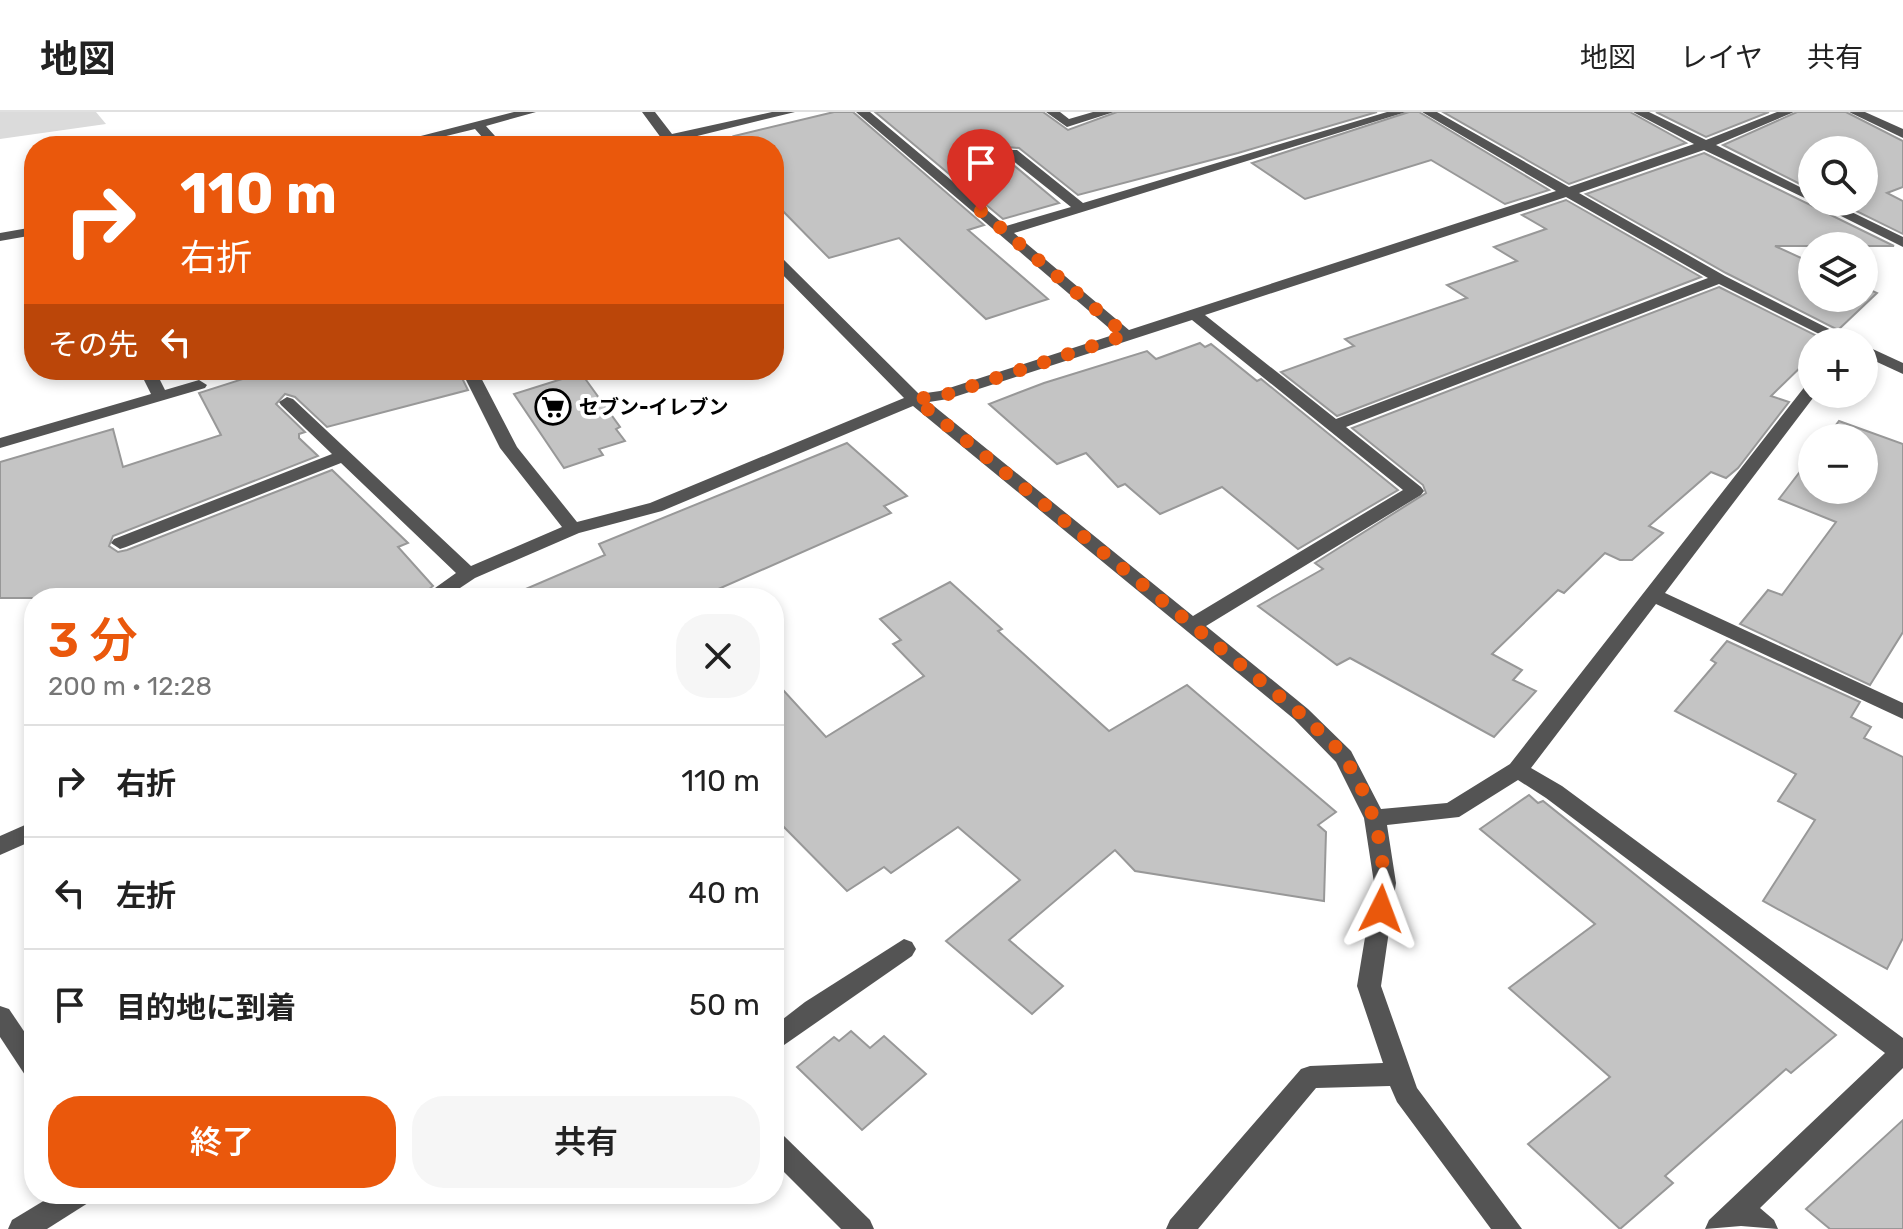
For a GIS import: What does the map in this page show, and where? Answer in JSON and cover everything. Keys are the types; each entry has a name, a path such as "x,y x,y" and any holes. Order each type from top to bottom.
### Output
{"street":[{"path":"431,136 530,112"},
{"path":"648,112 666,136"},
{"path":"698,136 789,112"},
{"path":"862,112 1126,335"},
{"path":"1052,112 1067,123 1108,112"},
{"path":"1005,231 1400,112"},
{"path":"1428,112 1720,279 1819,328"},
{"path":"1639,112 1798,191"},
{"path":"446,588 468,574 573,529 656,507 915,399 942,396 1567,192 1705,145 1788,112"},
{"path":"1855,112 1903,134"},
{"path":"478,125 488,136"},
{"path":"1012,153 1081,208"},
{"path":"1848,216 1903,243"},
{"path":"0,237 24,233"},
{"path":"784,270 915,399 1301,714 1344,757 1375,818 1385,883 1369,986 1398,1074 1406,1094 1508,1229"},
{"path":"1334,426 1720,279"},
{"path":"1193,313 1415,491 1193,625"},
{"path":"1878,357 1903,369"},
{"path":"152,380 160,396"},
{"path":"474,380 509,448 573,529"},
{"path":"0,443 41,439 199,385"},
{"path":"287,402 468,574"},
{"path":"1375,818 1451,811 1518,770 1798,406"},
{"path":"120,543 346,455"},
{"path":"1651,594 1903,712"},
{"path":"1518,770 1554,792 1903,1052 1719,1229"},
{"path":"0,846 24,835"},
{"path":"784,1033 814,1009 904,949"},
{"path":"0,1017 24,1052"},
{"path":"1180,1229 1310,1077 1398,1074"},
{"path":"784,1154 860,1229"},
{"path":"22,1229 63,1204"},
{"path":"1741,1209 1764,1229"}],"shaded area":[{"path":"0,112 96,112 106,124 0,139"}],"building":[{"path":"834,112 853,112 984,225 968,230 1048,299 986,319 899,238 829,258 784,212 784,136 734,136"},
{"path":"875,112 1043,112 1068,130 1117,112 1377,112 1078,195 1019,148 1007,147 1004,150 1005,158 1059,203 1003,219"},
{"path":"1409,112 1419,112 1549,190 1505,204 1431,160 1305,199 1252,163"},
{"path":"1443,112 1630,112 1686,143 1569,184"},
{"path":"1656,112 1769,112 1706,137"},
{"path":"1797,112 1846,112 1903,141 1903,187 1887,193 1903,201 1903,234 1866,216 1878,216 1878,136 1798,136 1798,183 1723,145"},
{"path":"1704,153 1798,199 1798,216 1833,216 1865,232 1798,232 1798,246 1775,246 1798,257 1798,310 1586,194"},
{"path":"1566,200 1701,277 1337,416 1281,372 1354,346 1345,339 1467,298 1447,285 1517,261 1494,247 1546,229 1522,215"},
{"path":"1878,238 1894,246 1878,246"},
{"path":"1719,287 1801,328 1798,328 1798,370 1771,396 1789,402 1738,468 1726,478 1711,472 1649,526 1663,533 1632,560 1620,560 1605,553 1564,593 1558,590 1492,654 1522,670 1513,680 1536,691 1494,737 1350,658 1337,665 1258,606 1323,569 1315,563 1426,493 1423,485 1352,428"},
{"path":"1803,312 1857,312 1840,328"},
{"path":"1200,343 1205,347 1211,344 1257,381 1261,379 1398,490 1298,549 1222,487 1160,514 1125,484 1118,487 1086,453 1057,464 989,404 1044,383 1147,351 1156,359"},
{"path":"240,380 463,380 468,390 327,427 295,397 285,394 276,404 305,432 299,434 299,438 318,456 113,536 109,546 118,552 127,550 332,470 408,543 398,547 433,586 24,588 24,598 0,598 0,462 113,429 123,467 221,435 199,393"},
{"path":"559,380 586,380 620,427 616,429 625,441 599,449 603,455 564,468 514,394"},
{"path":"1878,435 1903,444 1903,632 1870,685 1740,624 1768,590 1782,595 1836,522 1779,499 1798,474 1798,504 1878,504"},
{"path":"847,443 907,496 884,506 891,513 721,588 528,588 605,555 599,544"},
{"path":"950,582 1002,629 998,631 1109,731 1187,685 1336,812 1318,825 1326,832 1324,901 1135,871 1115,850 1009,940 1063,986 1032,1014 946,941 1020,880 958,827 891,873 884,867 847,891 784,827 784,691 826,737 924,676 893,644 901,640 880,619"},
{"path":"1727,641 1860,702 1851,717 1871,727 1864,738 1903,757 1903,938 1887,969 1763,901 1815,820 1778,801 1796,774 1675,711 1716,663 1711,660"},
{"path":"1529,795 1538,803 1543,801 1836,1035 1791,1073 1786,1069 1665,1176 1673,1183 1620,1229 1528,1144 1610,1077 1509,988 1595,924 1480,829"},
{"path":"851,1031 870,1048 884,1036 926,1074 862,1130 797,1067 834,1037 839,1041"},
{"path":"1903,1120 1903,1229 1830,1229 1806,1209"}],"place":[{"name":"セブン-イレブン","path":"553,407"}],"route":[{"path":"981,211 1126,335 942,396 915,399 1301,714 1344,757 1375,818 1385,883 1381,909"}]}
